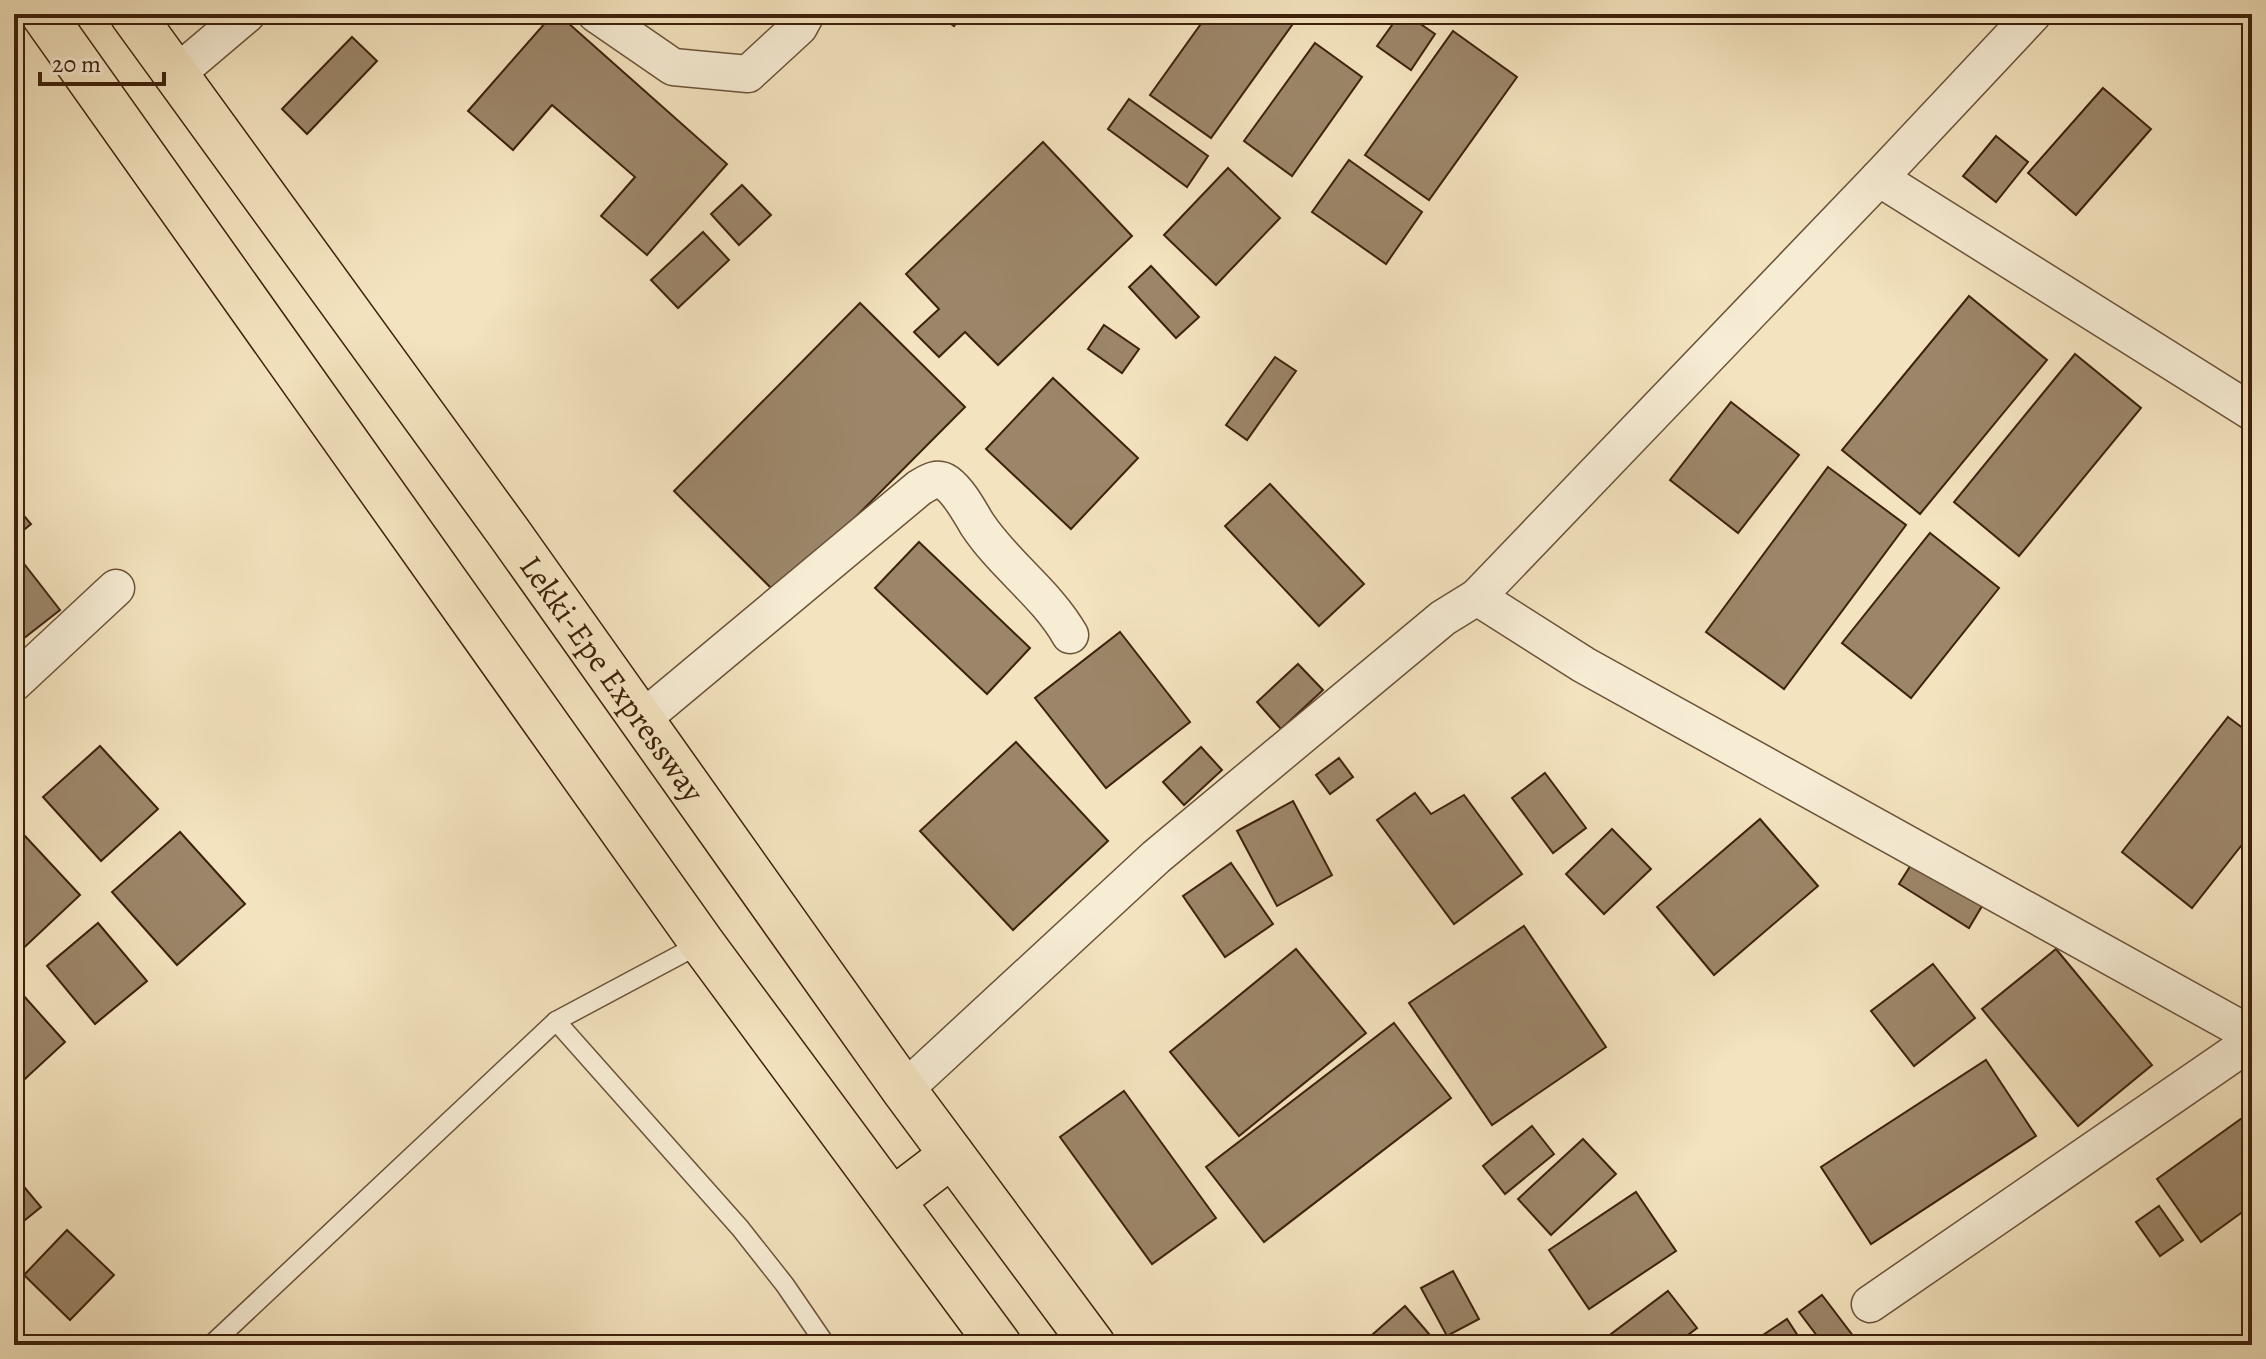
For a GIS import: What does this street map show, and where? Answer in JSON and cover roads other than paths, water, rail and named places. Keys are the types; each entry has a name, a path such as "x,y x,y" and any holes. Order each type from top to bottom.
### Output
{"highway":[{"path":"43,14 702,943 999,1345"},
{"name":"Lekki-Epe Expressway","path":"132,14 499,521 904,1090 1093,1345"},
{"path":"893,1200 952,1155"}],"street":[{"path":"175,75 247,14"},
{"path":"596,14 673,67 748,74 799,27 806,14"},
{"path":"904,1090 1156,857 1443,618 1477,597 2033,14"},
{"path":"1879,178 2252,412"},
{"path":"641,720 933,479 945,481 956,491 992,547 1058,615 1070,635"},
{"path":"14,683 116,588"},
{"path":"1477,597 1584,665 2252,1038 1870,1304"}],"lane":[{"path":"211,1345 556,1021 702,943"},
{"path":"556,1021 740,1228 785,1285 826,1345"}]}
